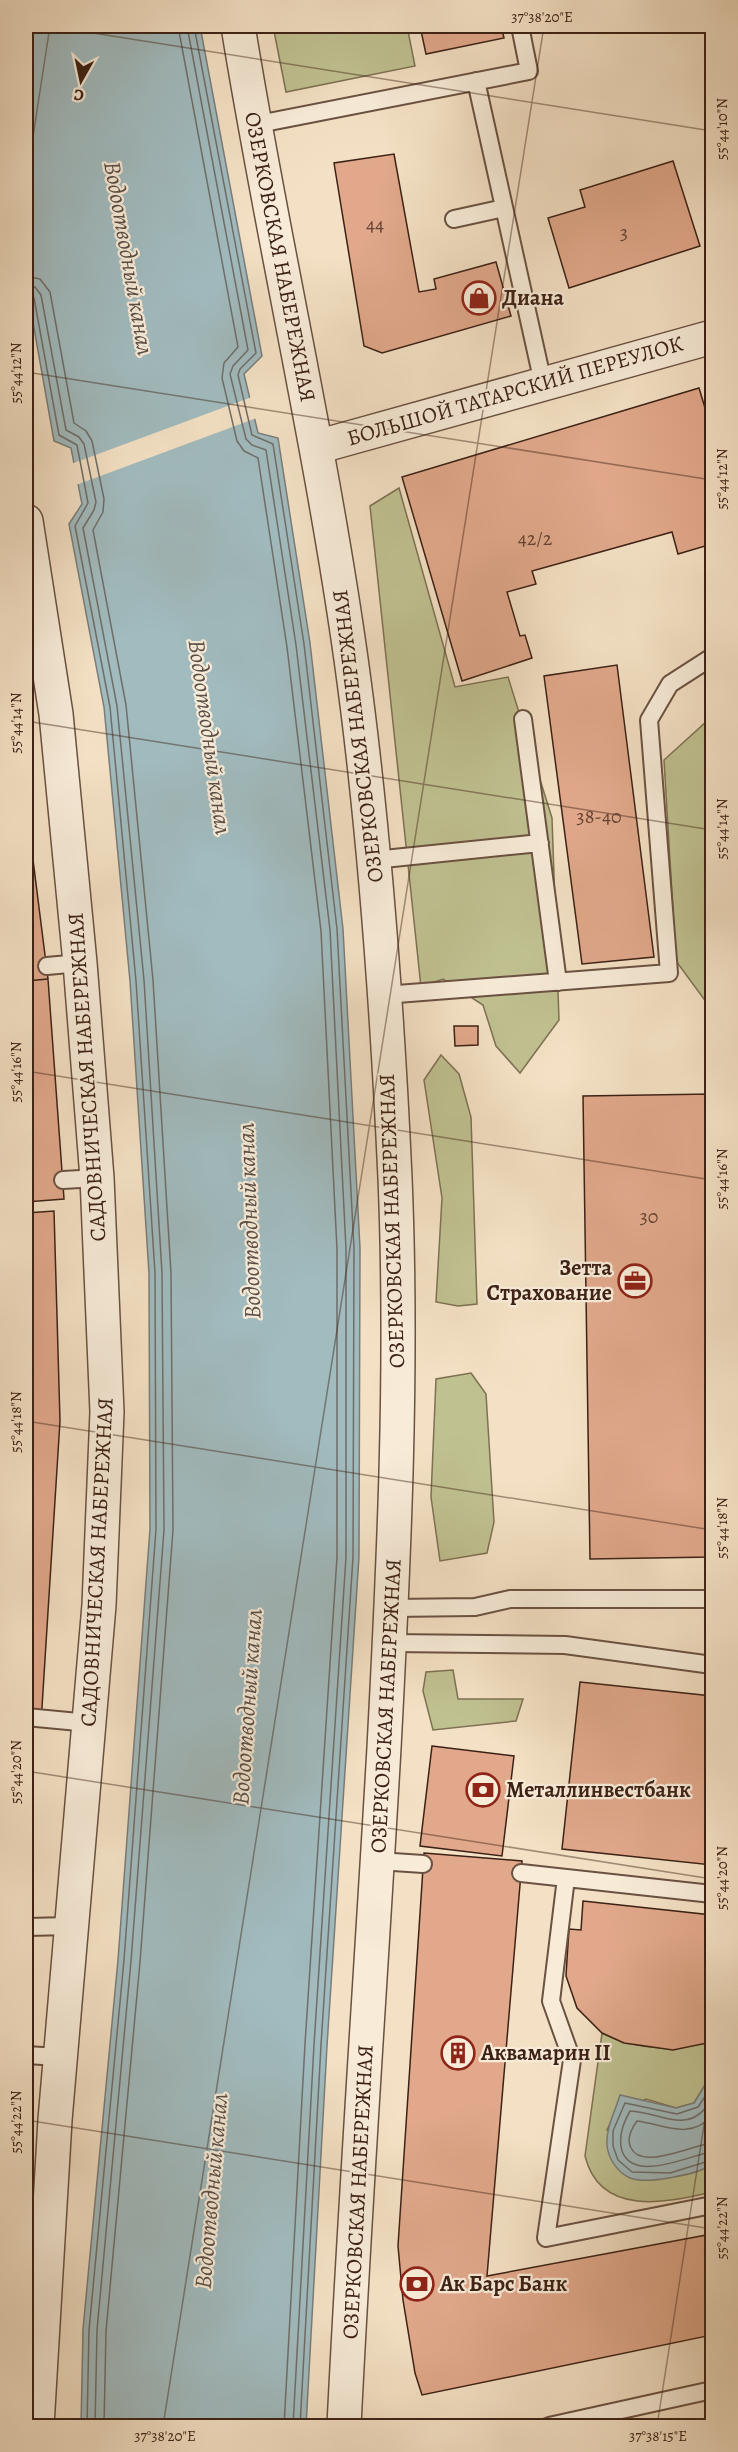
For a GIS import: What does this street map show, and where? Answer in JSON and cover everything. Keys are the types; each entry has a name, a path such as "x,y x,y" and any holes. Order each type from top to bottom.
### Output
{"street":[{"name":"ОЗЕРКОВСКАЯ НАБЕРЕЖНАЯ","path":"238,26 254,125 317,447 351,655 370,808 395,1184 397,1311 392,1608 344,2427"},
{"name":"БОЛЬШОЙ ТАТАРСКИЙ ПЕРЕУЛОК","path":"317,447 712,336"},
{"name":"САДОВНИЧЕСКАЯ НАБЕРЕЖНАЯ","path":"26,520 29,574 56,714 80,963 97,1178 107,1412 99,1594 60,2057 37,2427"}],"lane":[{"path":"254,125 529,71 520,26"},
{"path":"476,81 543,383"},
{"path":"454,219 504,208"},
{"path":"384,995 669,973 649,720 670,684 712,657"},
{"path":"523,719 558,982"},
{"path":"374,860 540,843"},
{"path":"47,966 80,963"},
{"path":"63,1180 97,1178"},
{"path":"392,1608 475,1607 510,1599 712,1599"},
{"path":"390,1643 565,1644 712,1665"},
{"path":"26,1717 89,1723"},
{"path":"378,1861 423,1864"},
{"path":"521,1873 712,1894"},
{"path":"566,1878 551,2001 572,2060 546,2238 712,2205"},
{"path":"26,1928 71,1926"},
{"path":"26,2055 60,2057"},
{"path":"549,2427 712,2390"}],"green space":[{"path":"273,26 407,26 415,66 286,92"},
{"path":"399,488 455,687 508,677 552,818 559,1020 520,1073 496,1046 483,1005 443,979 421,987 370,506"},
{"path":"712,720 712,1010 676,961 664,760 706,722"},
{"path":"441,1055 459,1074 471,1117 477,1304 458,1306 436,1302 442,1198 424,1080"},
{"path":"471,1373 486,1394 494,1522 487,1553 440,1561 431,1497 436,1379"},
{"path":"453,1670 458,1699 523,1699 516,1721 433,1730 423,1691 426,1672"},
{"path":"602,2033 630,2043 656,2048 683,2047 712,2042 712,2078 694,2103 676,2108 646,2099 614,2115 607,2130 708,2168 712,2165 712,2192 675,2200 637,2201 620,2197 605,2189 593,2176 585,2156"}],"water":[{"name":"Водоотводный канал","path":"26,26 200,26 262,356 244,374 258,433 278,438 310,643 343,929 360,1248 359,1557 327,2046 306,2426 81,2426 83,2329 118,1960 150,1529 149,1273 130,981 104,707 69,524 82,504 71,448 54,441 26,283"},
{"path":"712,2078 712,2165 684,2175 648,2180 630,2178 617,2168 609,2155 607,2138 620,2095 676,2108 694,2103"}],"pier":[{"path":"252,397 257,418 76,485 71,464"}],"building":[{"path":"420,26 501,26 504,38 426,54"},
{"path":"394,154 419,292 436,289 434,279 496,262 511,316 382,353 364,346 334,163"},
{"path":"673,161 700,246 569,288 548,218 585,207 580,190"},
{"path":"699,388 709,421 712,420 712,544 678,554 672,532 532,571 536,584 507,592 520,636 525,635 532,658 462,681 402,477"},
{"path":"617,665 654,957 582,964 544,676"},
{"path":"26,804 48,979 26,981"},
{"path":"48,979 64,1199 26,1202 26,981"},
{"path":"454,1026 478,1026 478,1045 455,1046"},
{"path":"712,1094 712,1557 590,1559 583,1096"},
{"path":"54,1211 60,1421 41,1723 26,1722 26,1213"},
{"path":"580,1682 712,1696 712,1865 562,1849"},
{"path":"432,1746 514,1756 502,1856 420,1846"},
{"name":"Аквамарин II","path":"424,1853 522,1861 487,2276 712,2234 712,2335 422,2395 415,2373 403,2300 398,2246"},
{"path":"583,1901 712,1915 712,2042 673,2050 624,2043 602,2033 577,2008 566,1976 569,1929 581,1930"},
{"path":"26,2069 31,2069 26,2132"}],"place":[{"name":"Диана","path":"479,298"},
{"name":"Зетта Страхование","path":"635,1281"},
{"name":"Металлинвестбанк","path":"483,1790"},
{"name":"Аквамарин II","path":"458,2053"},
{"name":"Ак Барс Банк","path":"417,2284"}]}
